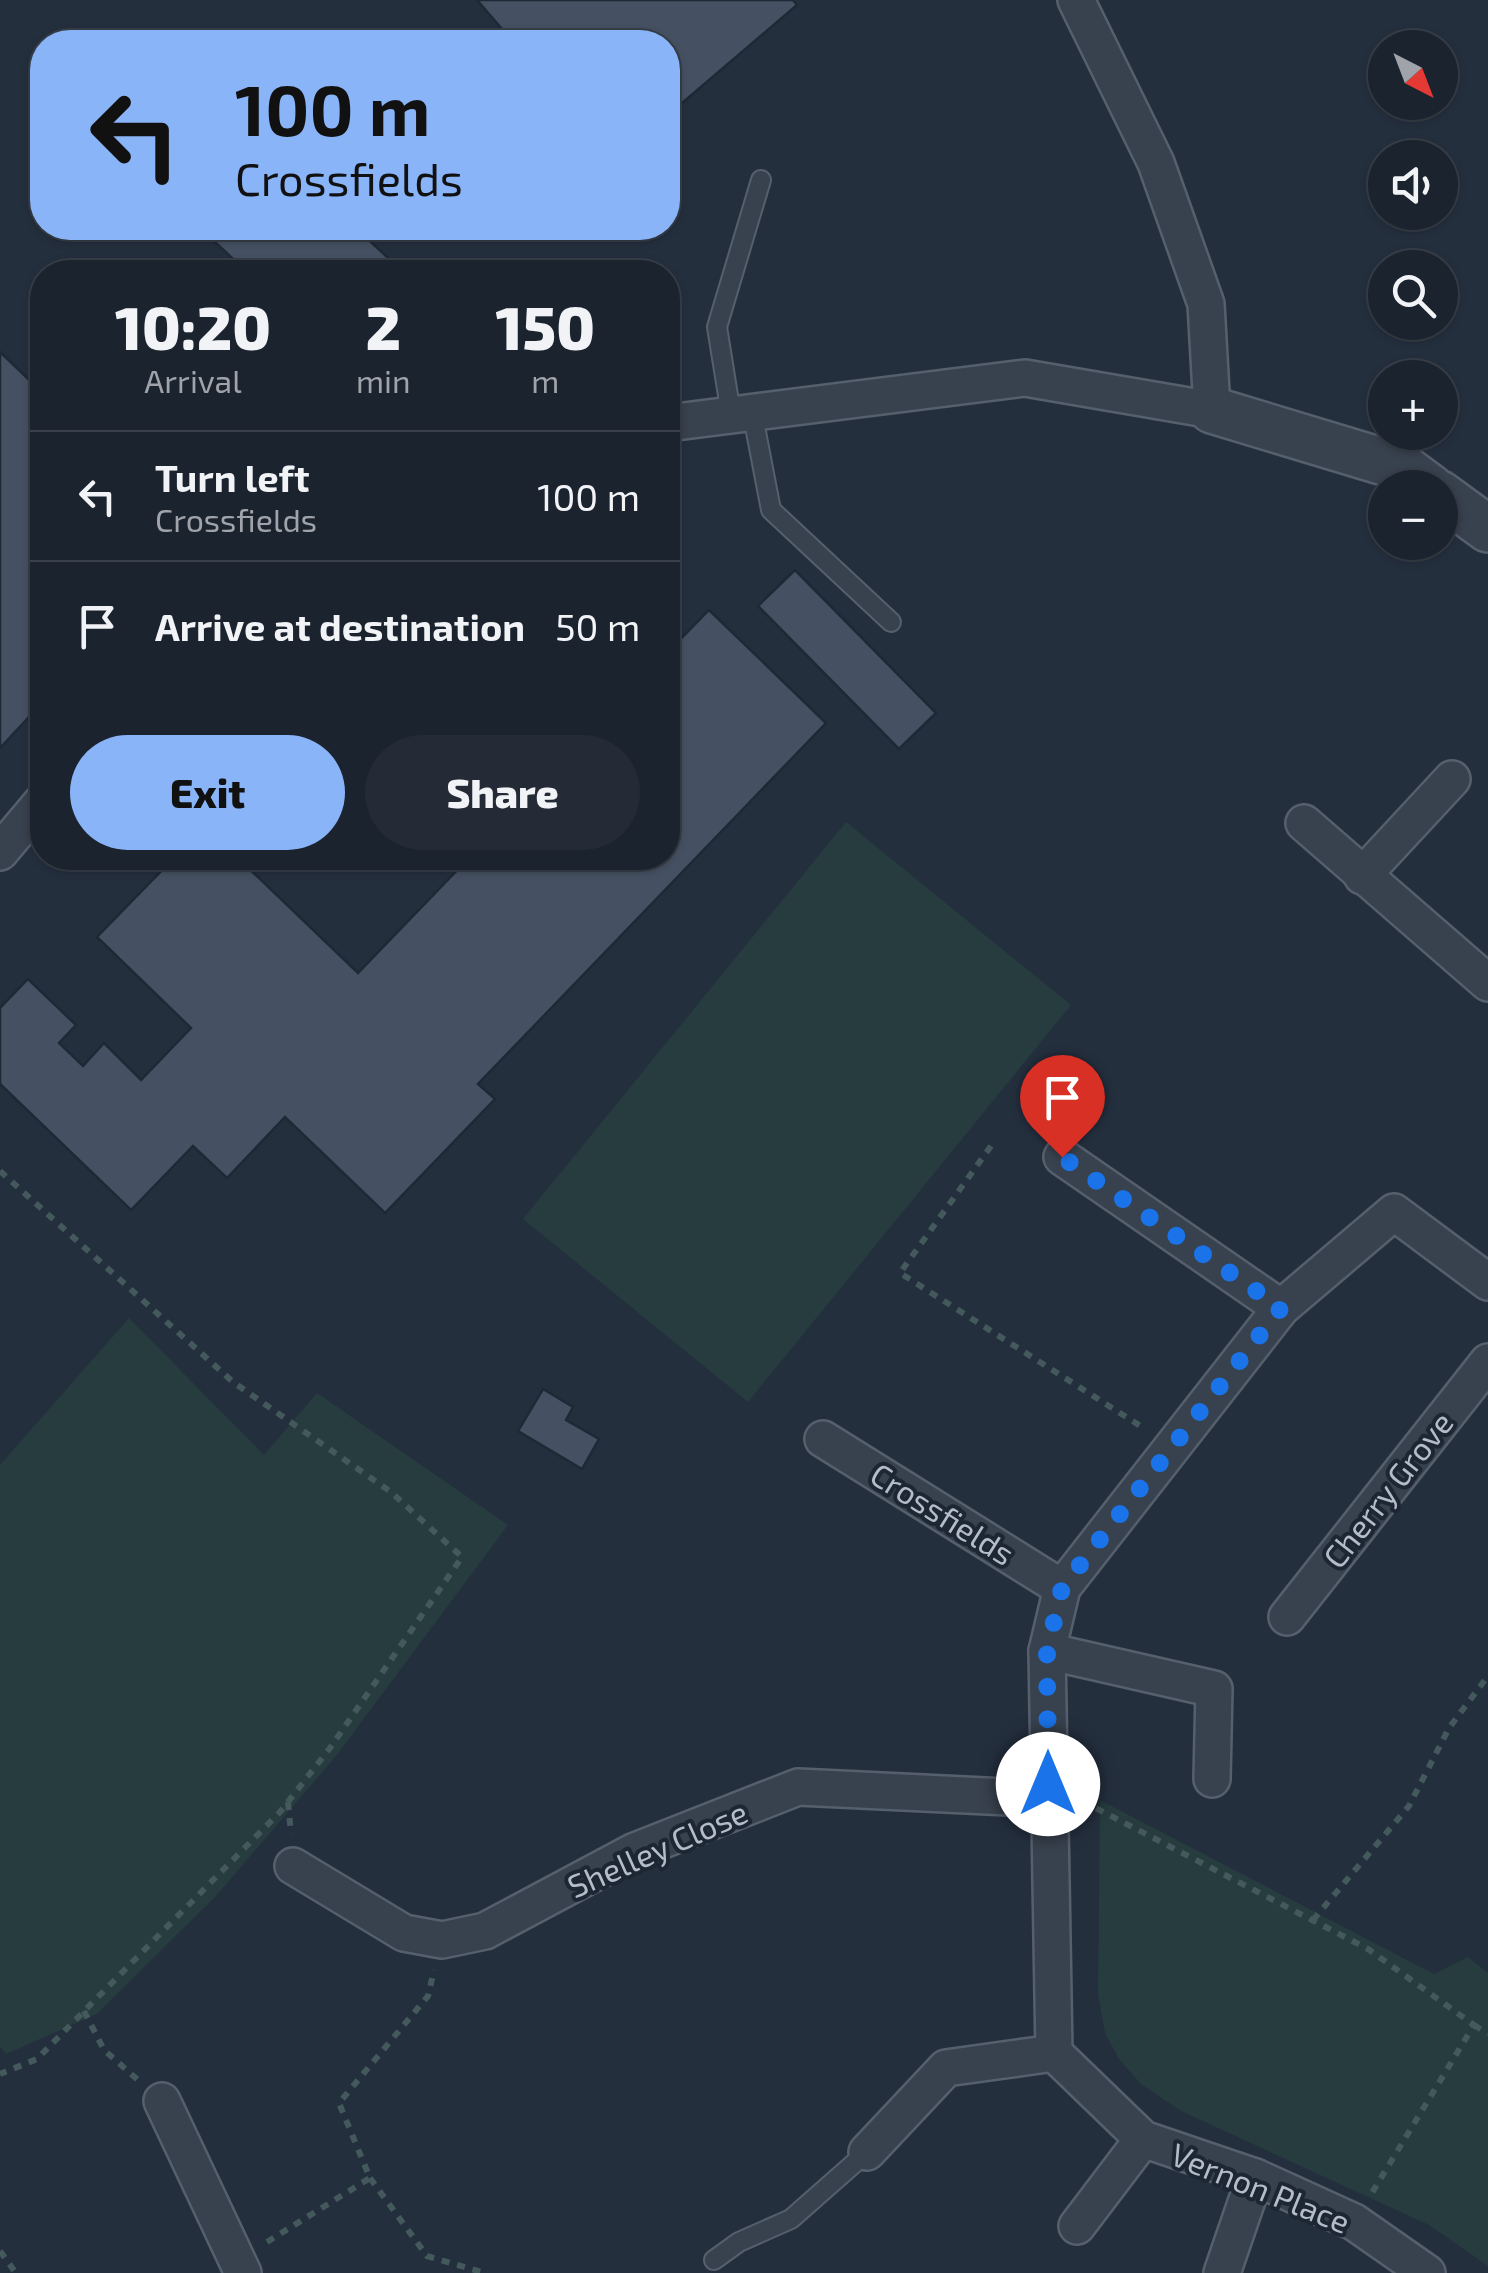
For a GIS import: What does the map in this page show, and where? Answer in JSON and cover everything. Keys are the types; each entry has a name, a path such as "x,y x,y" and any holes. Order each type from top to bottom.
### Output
{"street":[{"path":"1076,0 1156,163 1206,304 1212,410"},
{"path":"680,421 1025,378 1212,410 1407,470"},
{"path":"1458,507 1488,529"},
{"path":"1362,876 1452,778"},
{"path":"0,852 30,816"},
{"path":"1304,823 1488,983"},
{"path":"1062,1157 1281,1308"},
{"path":"867,2152 946,2068 1054,2053 1047,1651 1062,1588 1281,1308 1394,1212 1488,1282"},
{"name":"Cherry Grove","path":"1288,1616 1488,1362"},
{"name":"Crossfields","path":"823,1439 1062,1588"},
{"path":"1047,1651 1214,1688 1212,1779"},
{"name":"Shelley Close","path":"294,1866 404,1932 442,1940 485,1931 635,1851 798,1786 1048,1792"},
{"name":"Vernon Place","path":"1054,2053 1143,2139 1254,2177 1354,2222 1426,2273"},
{"path":"162,2101 240,2267"},
{"name":"Vernon Place","path":"1078,2226 1143,2139"},
{"path":"1222,2273 1254,2177"}],"lane":[{"path":"761,180 717,327 742,413 771,510 891,622"},
{"path":"714,2260 738,2242 792,2219 867,2152"}],"path":[{"path":"991,1146 900,1272 1173,1447"},
{"path":"0,1171 233,1382 391,1492 462,1557 330,1748 280,1812 36,2059 0,2074"},
{"path":"1312,1920 1409,1806 1449,1728 1488,1676"},
{"path":"1048,1792 1368,1949 1488,2034"},
{"path":"442,1940 428,1996 339,2103 370,2178 427,2256 485,2273"},
{"path":"84,2011 104,2050 162,2101"},
{"path":"1354,2222 1474,2025"},
{"path":"240,2267 370,2178"},
{"path":"0,2251 16,2273"}],"green space":[{"path":"846,822 1071,1005 748,1402 523,1219"},
{"path":"129,1318 264,1455 317,1393 508,1525 336,1756 216,1896 97,2014 6,2054 0,2047 0,1465"},
{"path":"1100,1800 1434,1974 1468,1957 1488,1973 1488,2266 1429,2225 1181,2111 1141,2084 1119,2059 1105,2033 1098,1994"}],"building":[{"path":"477,0 793,0 797,5 680,105 680,30 503,30"},
{"path":"213,240 369,240 390,260 234,260"},
{"path":"0,352 30,381 30,716 0,748"},
{"path":"795,570 936,713 899,749 758,606"},
{"path":"709,610 826,723 478,1084 495,1099 385,1213 285,1117 227,1178 193,1146 131,1210 0,1084 0,1008 28,979 76,1025 59,1043 83,1066 104,1043 141,1080 191,1028 97,937 162,870 251,870 358,973 457,870 680,870 680,640"},
{"path":"543,1389 573,1407 566,1420 599,1439 582,1469 518,1431"}],"route":[{"path":"1048,1784 1047,1651 1062,1588 1281,1308 1062,1157"}]}
